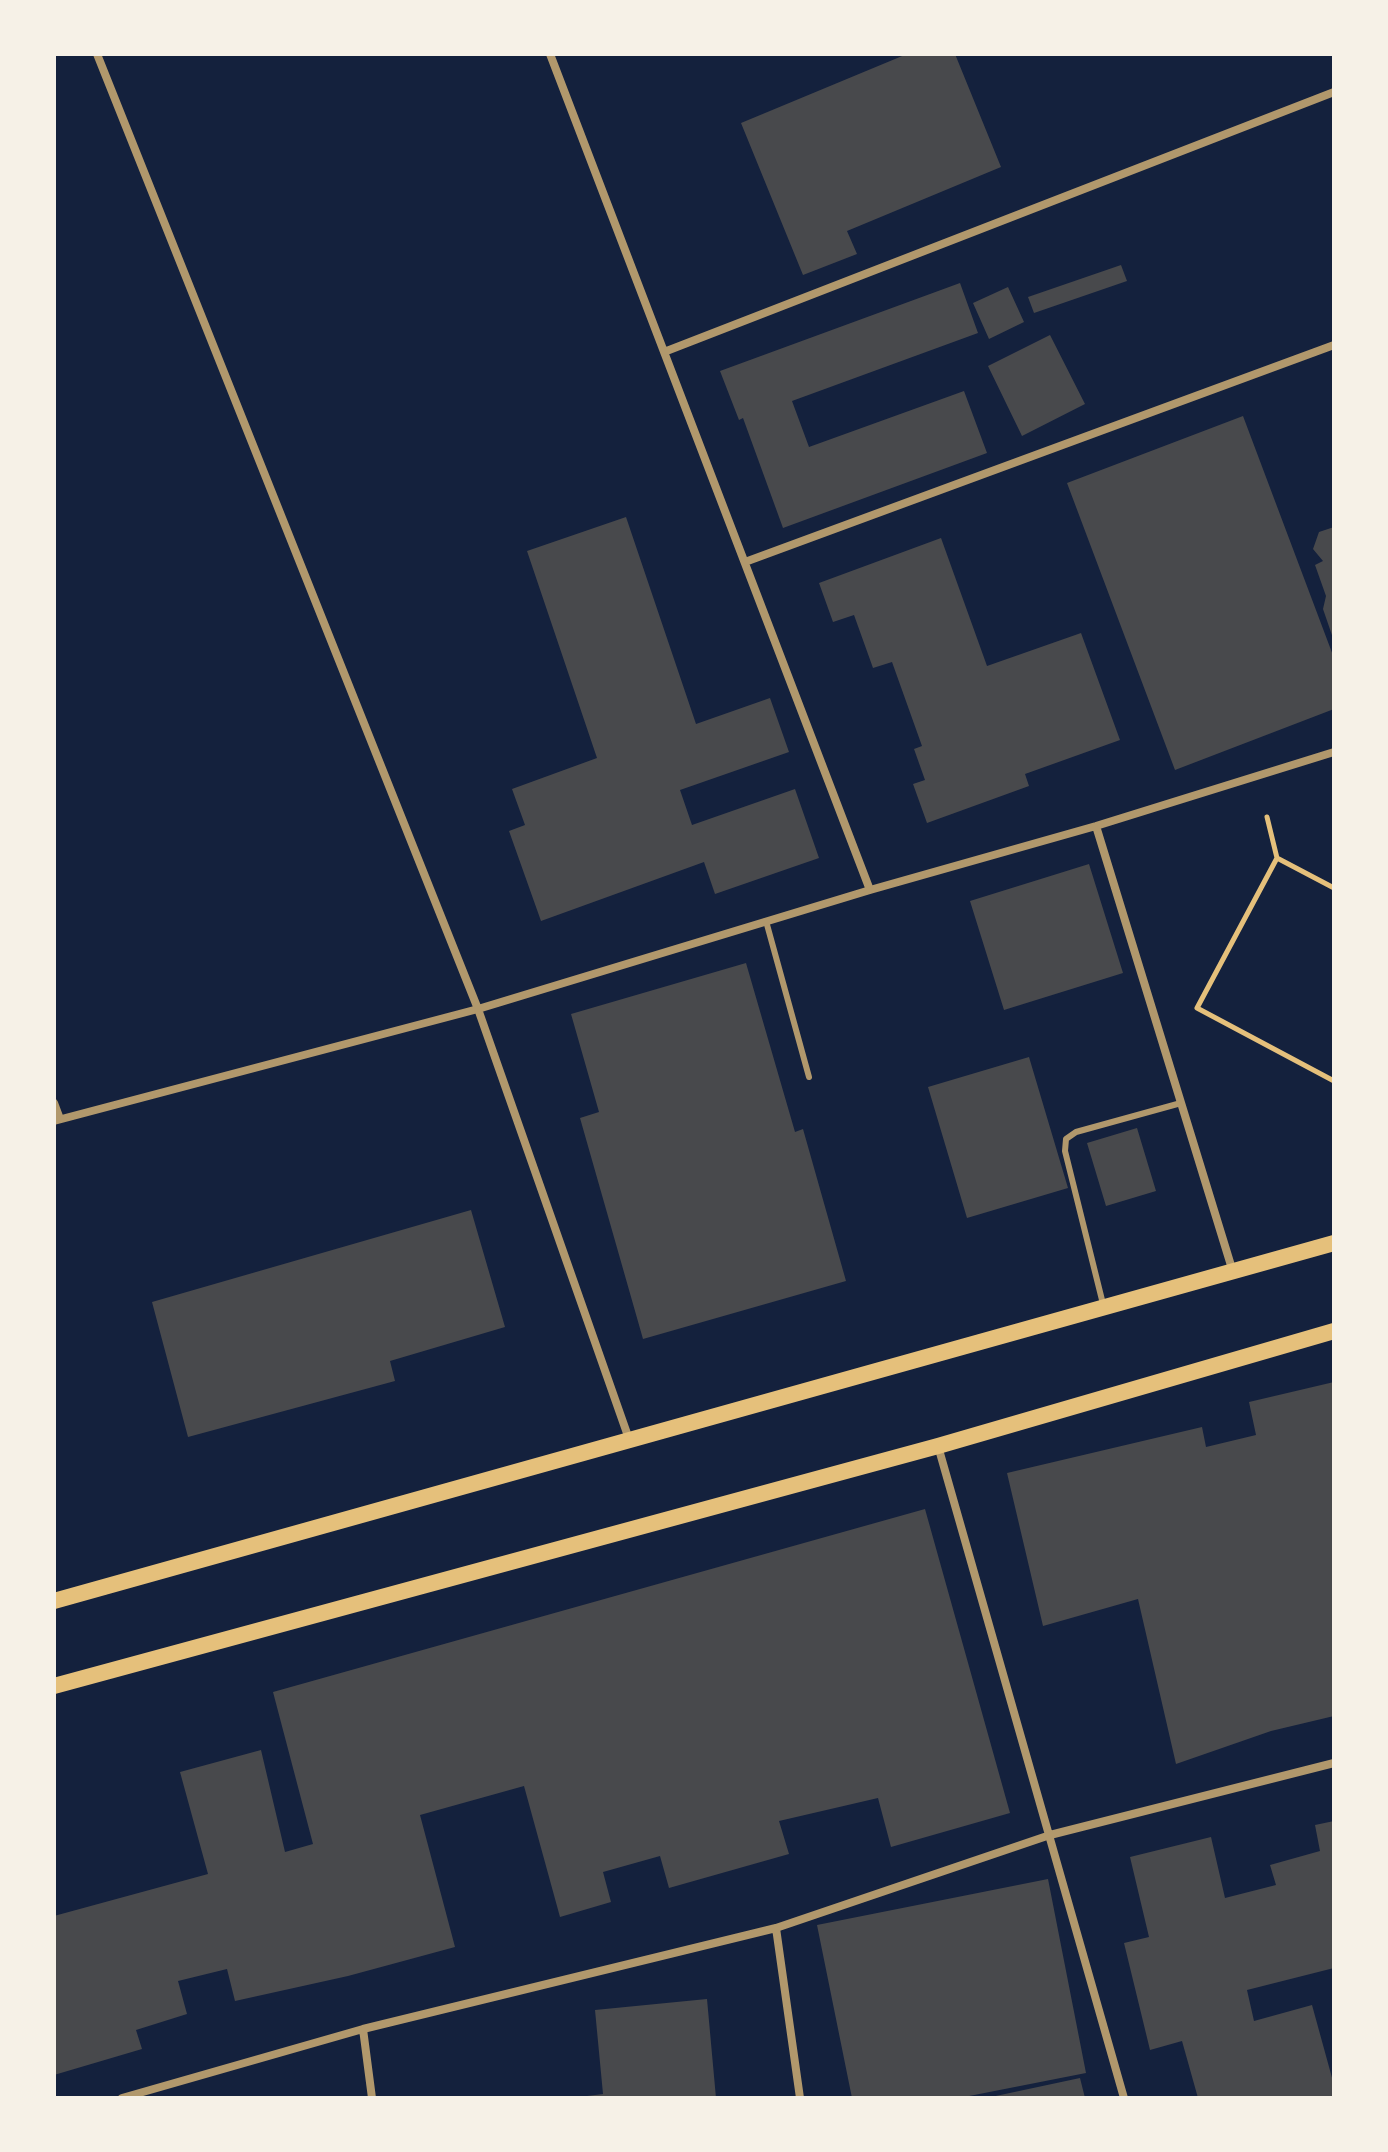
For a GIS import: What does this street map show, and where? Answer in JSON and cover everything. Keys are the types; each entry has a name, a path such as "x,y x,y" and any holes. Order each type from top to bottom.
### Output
{"main road":[{"path":"54,1601 1334,1243"},
{"path":"54,1686 938,1446 1334,1331"}],"street":[{"path":"97,54 478,1009 629,1439"},
{"path":"550,54 870,890"},
{"path":"664,352 1334,92"},
{"path":"745,562 1334,345"},
{"path":"54,1103 57,1120 478,1009 870,890 1096,826 1334,752"},
{"path":"1096,826 1233,1272"},
{"path":"938,1446 1124,2098"},
{"path":"122,2098 363,2029 776,1928 1050,1835 1334,1763"},
{"path":"776,1928 800,2098"},
{"path":"363,2029 372,2098"}],"lane":[{"path":"766,921 809,1077"},
{"path":"1104,1308 1065,1151 1066,1139 1076,1132 1181,1103"}],"path":[{"path":"1267,817 1277,858 1197,1008 1334,1081"},
{"path":"1277,858 1334,888"}],"building":[{"path":"907,54 955,54 1001,167 847,231 857,254 803,275 741,123"},
{"path":"1121,265 1127,281 1034,313 1028,297"},
{"path":"960,283 978,333 792,401 809,447 964,391 987,453 783,528 743,418 739,420 720,371"},
{"path":"1008,287 1024,322 989,339 973,303"},
{"path":"1050,335 1085,404 1022,436 988,366"},
{"path":"1243,416 1334,658 1334,709 1175,770 1067,483"},
{"path":"626,517 696,724 770,698 789,752 680,790 692,825 795,789 819,858 715,894 704,862 541,921 509,831 525,825 512,789 597,758 527,551"},
{"path":"1334,527 1334,641 1323,609 1326,596 1315,565 1323,561 1313,549 1319,532"},
{"path":"941,538 987,666 1081,633 1120,740 1025,774 1029,786 927,823 913,784 925,780 914,749 922,746 892,662 873,668 854,615 833,622 819,583"},
{"path":"1089,864 1123,973 1004,1010 970,901"},
{"path":"746,963 795,1132 803,1129 846,1281 643,1339 580,1118 599,1112 571,1014"},
{"path":"1029,1057 1068,1188 967,1218 928,1087"},
{"path":"1137,1128 1156,1191 1106,1206 1087,1143"},
{"path":"471,1210 505,1327 390,1361 395,1381 188,1437 152,1302"},
{"path":"1334,1382 1334,1716 1271,1731 1176,1764 1138,1599 1043,1626 1007,1473 1202,1427 1206,1447 1256,1435 1249,1402"},
{"path":"925,1509 1010,1813 891,1847 878,1798 779,1821 789,1854 669,1888 660,1856 603,1872 611,1902 560,1917 524,1786 420,1815 455,1947 348,1976 235,2001 227,1969 178,1981 187,2014 136,2030 142,2049 54,2075 54,1916 208,1874 180,1772 261,1750 285,1852 313,1844 273,1692"},
{"path":"1334,1821 1334,1968 1247,1990 1254,2021 1312,2005 1334,2085 1334,2098 1198,2098 1182,2041 1150,2050 1124,1943 1149,1937 1130,1857 1211,1837 1225,1898 1276,1885 1270,1865 1320,1851 1315,1825"},
{"path":"1048,1879 1086,2073 959,2098 852,2098 817,1925"},
{"path":"707,1999 716,2098 587,2098 603,2094 595,2010"},
{"path":"1080,2078 1085,2098 991,2098 991,2097"}]}
